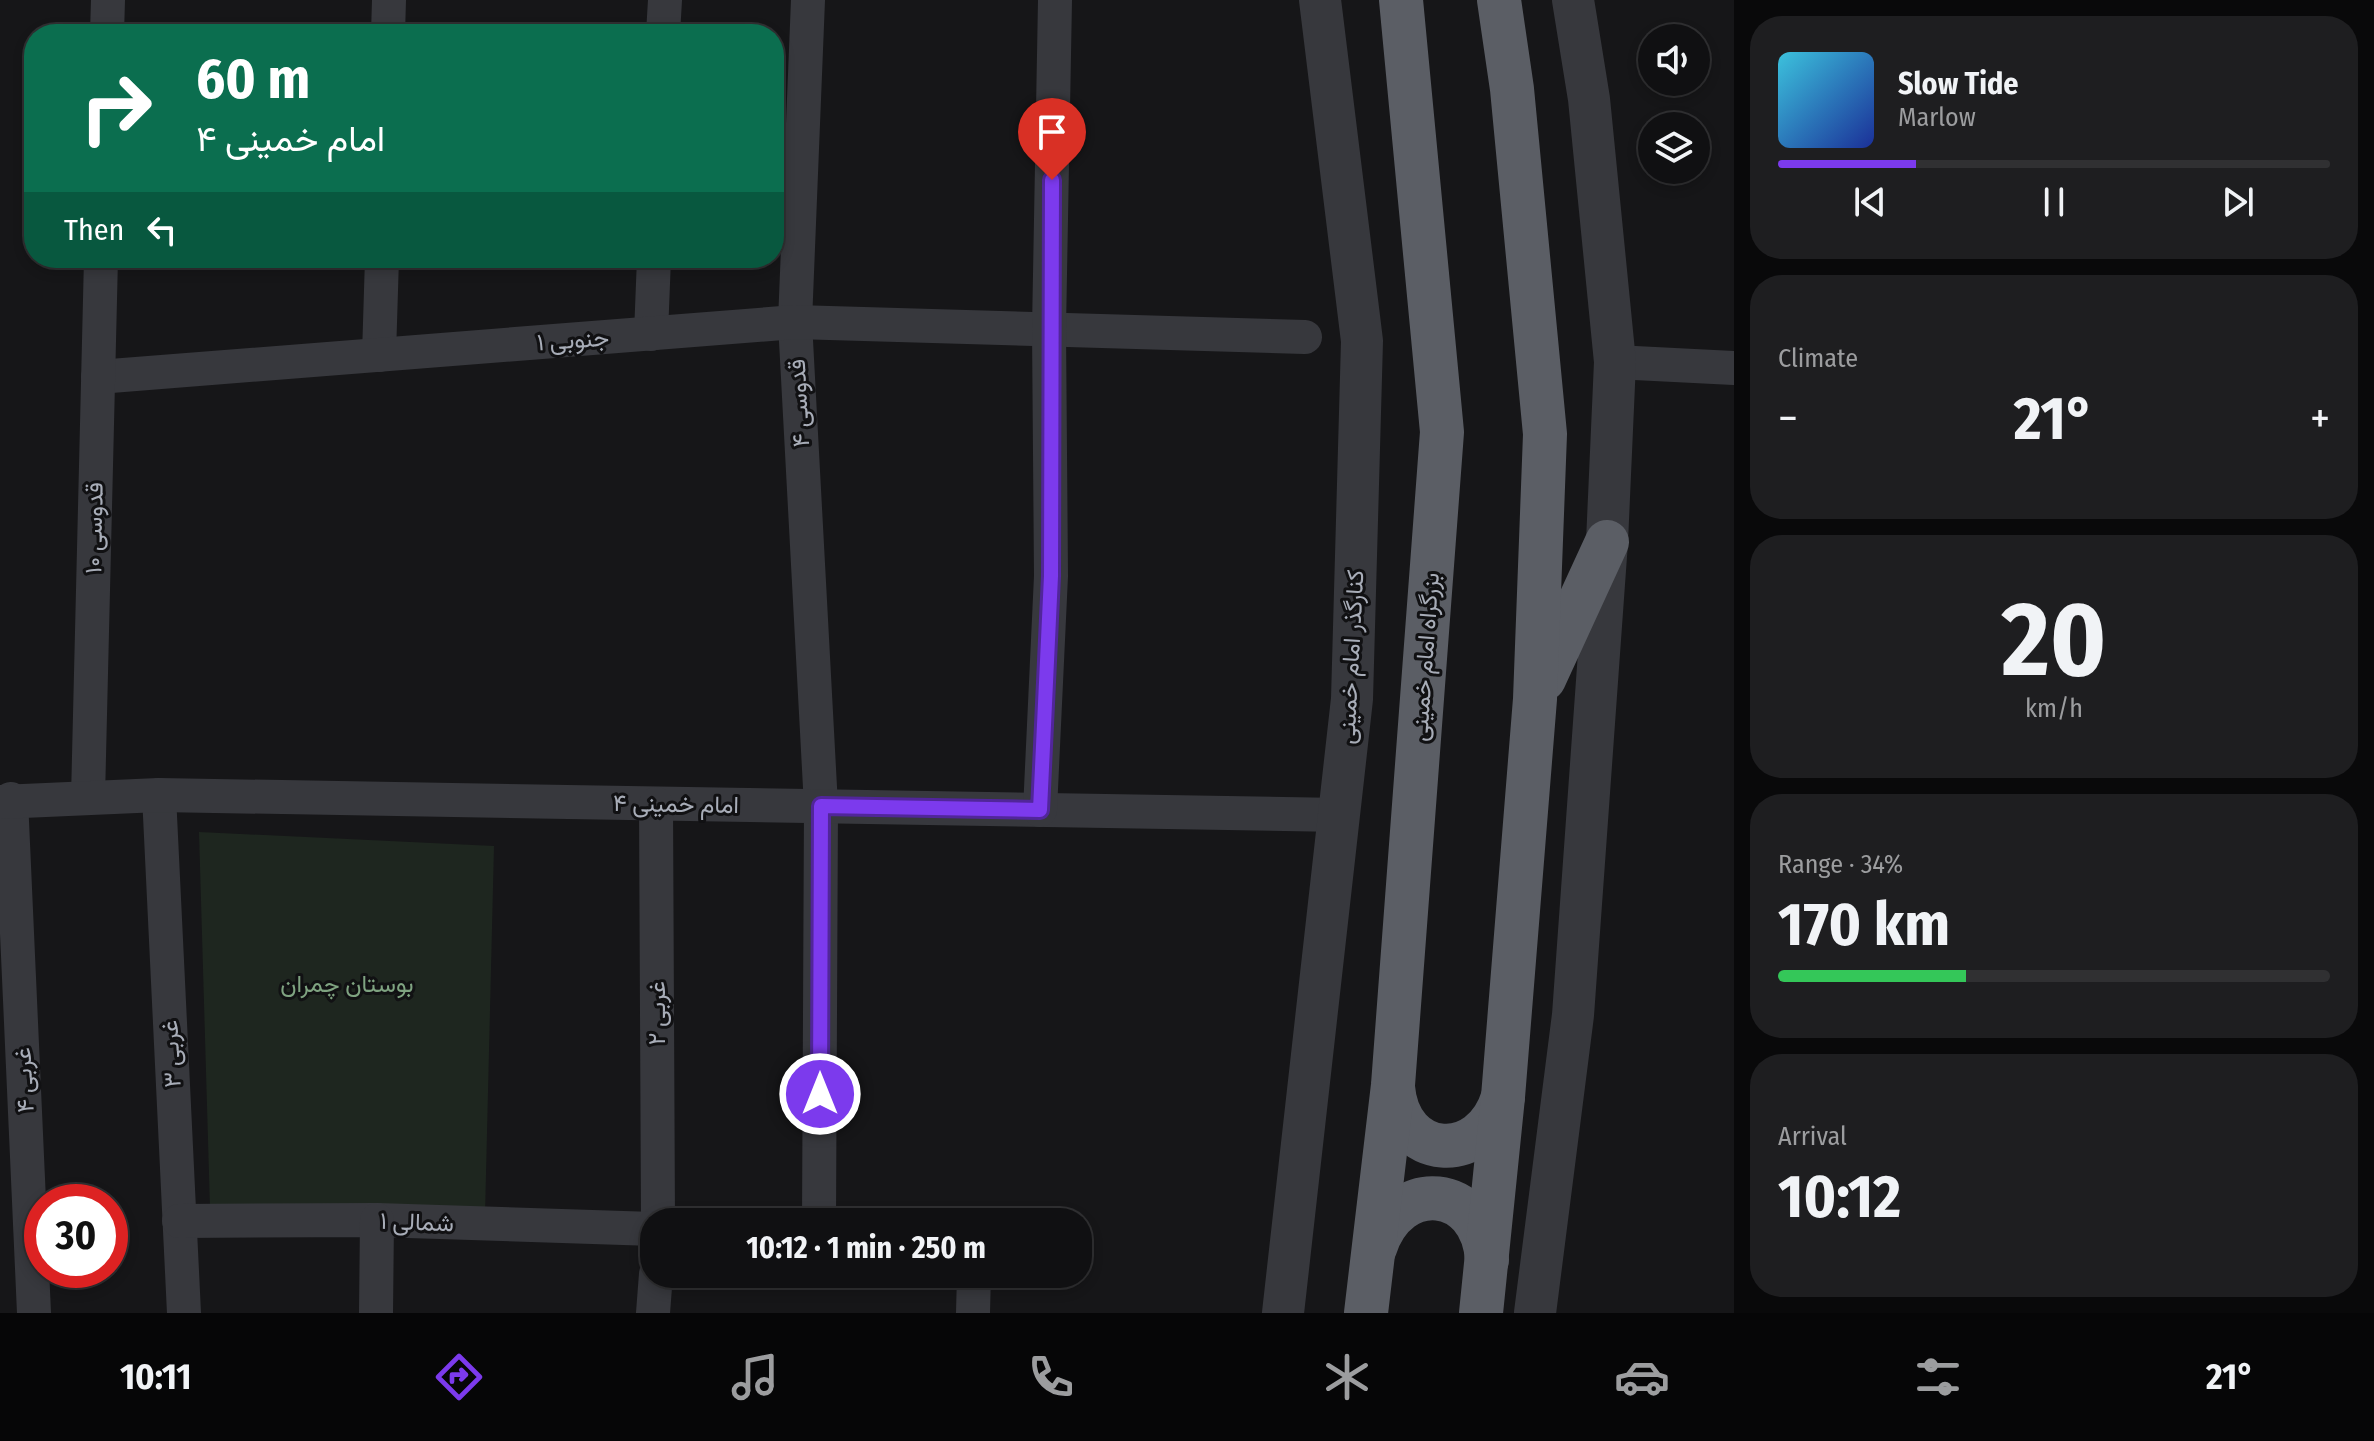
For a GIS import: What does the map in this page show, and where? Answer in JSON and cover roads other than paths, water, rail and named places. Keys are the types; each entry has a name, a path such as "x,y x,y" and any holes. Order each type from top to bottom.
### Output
{"highway":[{"name":"بزرگراه امام خمینی","path":"1366,1313 1393,1085 1442,432 1401,0"},
{"path":"1481,1313 1503,1097 1535,699 1545,434 1512,89 1499,0"},
{"path":"1535,699 1607,542"},
{"path":"1393,1085 1395,1107 1405,1126 1421,1140 1442,1146 1463,1144 1483,1134 1497,1117 1503,1097"},
{"path":"1375,1248 1382,1227 1396,1210 1416,1200 1438,1198 1459,1205 1476,1220 1486,1240 1487,1262"}],"street":[{"path":"107,24 108,0"},
{"path":"388,24 389,0"},
{"path":"664,24 665,0"},
{"name":"قدوسی ۴","path":"808,0 795,322 821,806 819,1208"},
{"path":"1040,810 1051,576 1049,329 1055,0"},
{"name":"کنارگذر امام خمینی","path":"1283,1313 1352,699 1362,341 1320,0"},
{"path":"1389,0 1409,59"},
{"path":"1535,1313 1573,1015 1607,542 1615,362 1589,99 1573,0"},
{"name":"قدوسی ۱۰","path":"88,798 101,268"},
{"path":"379,355 382,268"},
{"path":"651,334 654,268"},
{"name":"۱ جنوبی","path":"98,377 795,322 1305,337"},
{"path":"1615,362 1734,368"},
{"name":"امام خمینی ۴","path":"6,800 159,795 1341,815"},
{"name":"غربی ۳","path":"159,795 184,1313"},
{"name":"غربی ۴","path":"6,800 34,1313"},
{"name":"غربی ۲","path":"656,804 658,1208"},
{"path":"376,1313 377,1220"},
{"name":"۱ شمالی","path":"179,1221 377,1220 640,1229"},
{"path":"653,1313 655,1288"},
{"path":"973,1313 974,1288"}],"park label":[{"name":"بوستان چمران","path":"347,984"}]}
